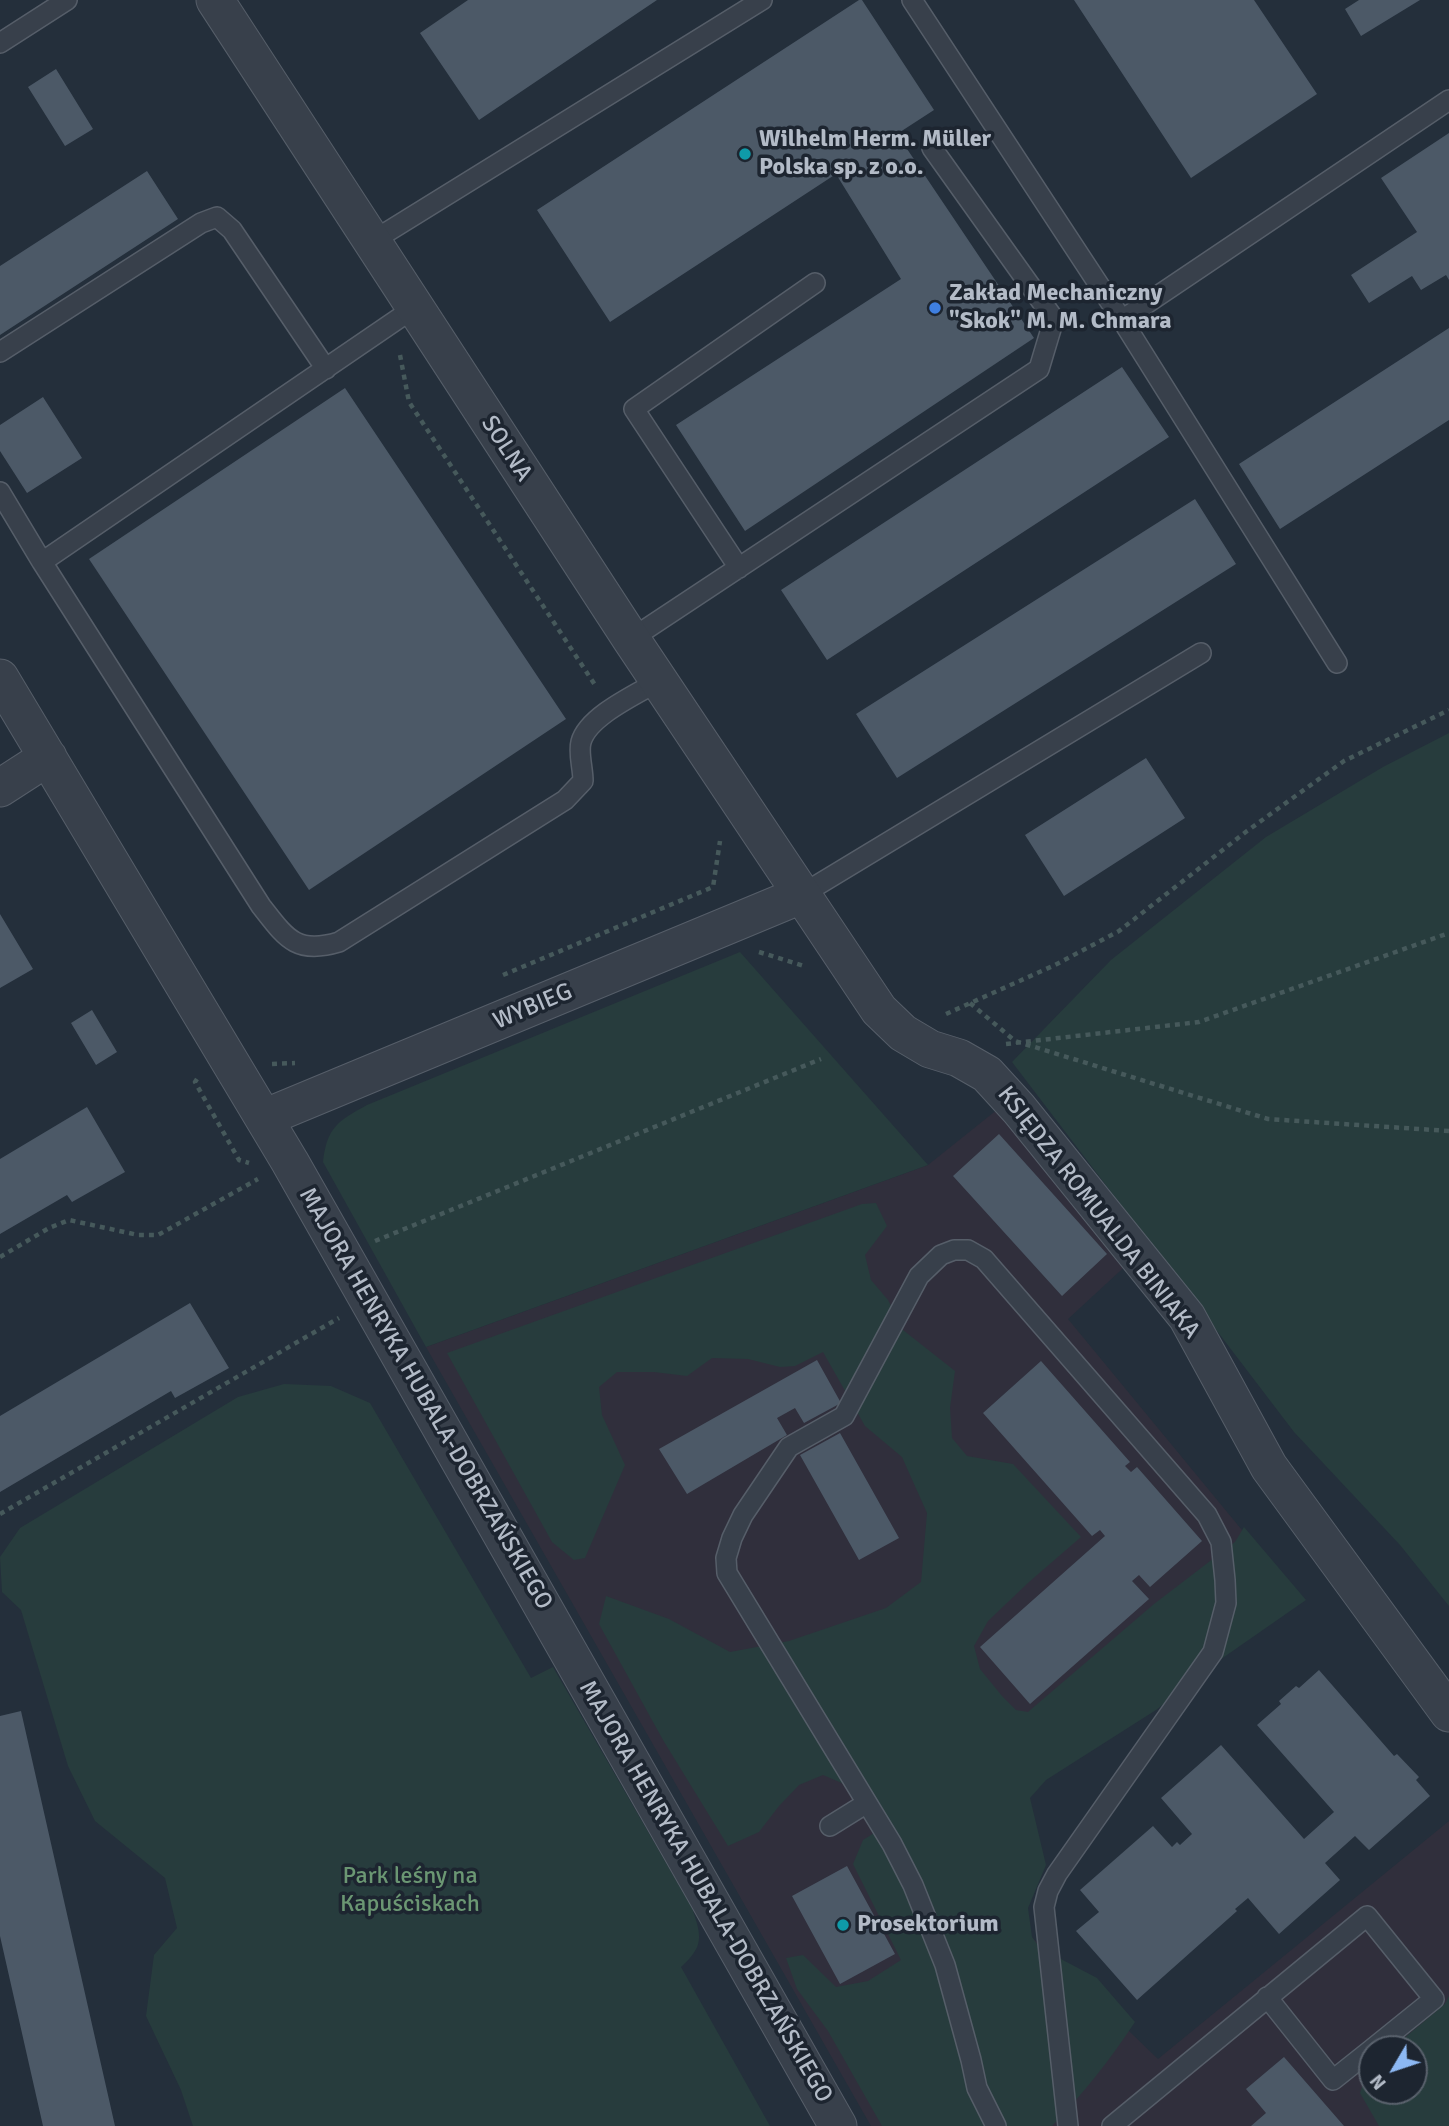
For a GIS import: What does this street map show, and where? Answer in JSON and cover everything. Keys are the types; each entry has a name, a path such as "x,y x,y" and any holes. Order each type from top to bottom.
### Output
{"street":[{"name":"SOLNA","path":"215,0 414,308 801,895"},
{"name":"MAJORA HENRYKA HUBALA-DOBRZAŃSKIEGO","path":"0,678 264,1118 838,2126"},
{"path":"0,788 48,757"},
{"name":"KSIĘDZA ROMUALDA BINIAKA","path":"801,895 879,1010 903,1033 930,1049 958,1058 986,1074 1019,1108 1187,1317 1269,1467 1449,1713"},
{"name":"WYBIEG","path":"264,1118 801,895"}],"lane":[{"path":"0,43 67,0"},
{"path":"371,242 762,0"},
{"path":"912,0 1122,320 1337,663"},
{"path":"1122,320 1449,100"},
{"path":"631,639 1039,369 1054,319 932,148"},
{"path":"0,352 201,223 217,216 232,230 326,369"},
{"path":"739,568 634,409 815,283"},
{"path":"42,562 414,308"},
{"path":"0,492 261,906 281,932 302,946 320,948 339,942 565,800 583,780 580,749 582,738 599,718 659,681"},
{"path":"801,895 1201,653"},
{"path":"996,2126 977,2088 945,1965 892,1844 727,1573 726,1558 743,1515 789,1447 844,1416 919,1276 941,1255 954,1250 968,1250 984,1259 1207,1516 1221,1542 1226,1580 1226,1603 1213,1652 1048,1891 1044,1908 1068,2126"},
{"path":"830,1826 867,1803"},
{"path":"1112,2126 1367,1916 1434,1999 1389,2035"},
{"path":"1267,1997 1334,2080 1358,2060"}],"path":[{"path":"903,1033 1055,965 1119,931 1247,831 1345,761 1449,710"},
{"path":"713,887 720,838"},
{"path":"958,1058 1015,1041 1199,1022 1449,933"},
{"path":"970,1003 1015,1041 1268,1119 1449,1131"},
{"path":"342,1255 821,1059"},
{"path":"0,1257 48,1228 69,1220 138,1235 158,1235 289,1162"},
{"path":"0,1514 369,1301"}],"shaded area":[{"path":"998,1109 1132,1260 1068,1319 1293,1592 1008,1797 990,1897 1158,2059 1449,1821 1449,2126 871,2126 426,1347 928,1165"}],"green space":[{"path":"1449,733 1449,1606 1400,1545 1294,1432 1012,1062 1111,960 1266,837 1383,767"},
{"path":"740,952 928,1165 426,1347 323,1162 327,1141 336,1126 367,1105"},
{"path":"876,1203 887,1226 865,1255 871,1280 888,1300 903,1330 955,1371 950,1408 952,1438 967,1456 1013,1464 1081,1537 988,1621 974,1646 980,1669 1016,1710 1028,1712 1154,1604 1235,1542 1244,1527 1306,1600 1214,1664 1156,1710 1046,1780 1030,1798 1046,1865 1028,1908 1032,1937 1040,1948 1097,1978 1135,2022 1096,2076 1052,2126 882,2126 828,2031 797,1989 786,1958 803,1955 836,1987 868,1981 901,1960 853,1864 863,1840 882,1828 870,1795 823,1775 799,1785 759,1832 728,1846 663,1740 599,1624 606,1596 669,1619 730,1652 789,1641 886,1608 921,1582 927,1513 902,1457 865,1426 823,1352 795,1366 780,1367 748,1359 712,1358 687,1376 654,1372 617,1372 599,1387 602,1415 625,1465 585,1558 574,1560 552,1542 447,1353 862,1204"},
{"name":"Park leśny na Kapuściskach","path":"284,1384 331,1386 370,1403 531,1678 553,1667 692,1908 699,1940 694,1953 681,1967 770,2126 193,2126 181,2090 146,2016 154,1955 177,1928 165,1878 95,1821 68,1766 21,1610 2,1592 0,1557 20,1528 238,1397"},
{"path":"1449,1996 1449,2126 1379,2126 1367,2105 1428,2105 1428,2035 1408,2035 1445,2004"}],"building":[{"path":"468,0 657,0 479,120 420,33"},
{"path":"862,0 934,110 897,134 1034,338 745,531 676,425 901,279 836,174 610,322 537,210"},
{"path":"1074,0 1254,0 1317,94 1191,178"},
{"path":"1359,0 1420,0 1361,36 1345,9"},
{"path":"56,69 93,129 65,146 28,87"},
{"path":"1449,133 1449,280 1446,275 1421,290 1412,276 1369,303 1351,275 1417,232 1381,178"},
{"path":"147,171 178,219 0,335 0,266"},
{"path":"1449,328 1449,420 1280,529 1239,464"},
{"path":"1122,367 1169,437 827,660 781,590"},
{"path":"345,388 566,719 309,890 89,559"},
{"path":"43,397 82,458 27,493 0,451 0,425"},
{"path":"1195,499 1236,564 897,778 856,714"},
{"path":"1146,758 1185,818 1064,896 1025,835"},
{"path":"0,914 33,969 0,988"},
{"path":"92,1010 117,1052 96,1065 71,1023"},
{"path":"87,1107 125,1172 72,1202 67,1195 0,1234 0,1159"},
{"path":"999,1134 1107,1254 1062,1296 953,1176"},
{"path":"190,1303 229,1368 175,1398 171,1391 0,1492 0,1416"},
{"path":"817,1360 841,1403 804,1423 795,1408 777,1418 787,1435 687,1494 659,1449"},
{"path":"1041,1361 1130,1462 1125,1466 1131,1472 1137,1467 1202,1541 1150,1587 1139,1575 1132,1581 1149,1599 1030,1704 980,1647 1105,1536 1100,1530 1092,1536 983,1413"},
{"path":"840,1433 899,1538 859,1560 800,1455"},
{"path":"1319,1670 1394,1756 1397,1754 1419,1777 1416,1780 1430,1796 1369,1850 1355,1836 1325,1863 1340,1880 1279,1934 1248,1898 1235,1909 1237,1911 1137,2000 1076,1931 1099,1912 1080,1890 1153,1826 1172,1847 1177,1842 1180,1845 1192,1834 1161,1798 1221,1745 1304,1839 1334,1812 1257,1725 1281,1704 1279,1701"},
{"path":"21,1711 115,2126 43,2126 0,1936 0,1716"},
{"name":"Prosektorium","path":"847,1866 895,1954 840,1984 792,1896"},
{"path":"1284,2057 1344,2126 1251,2126 1266,2113 1246,2089"}],"place":[{"name":"Wilhelm Herm. Müller Polska sp. z o.o.","path":"745,154"},
{"name":"Zakład Mechaniczny \"Skok\" M. M. Chmara","path":"935,308"},
{"name":"Prosektorium","path":"843,1925"}]}
